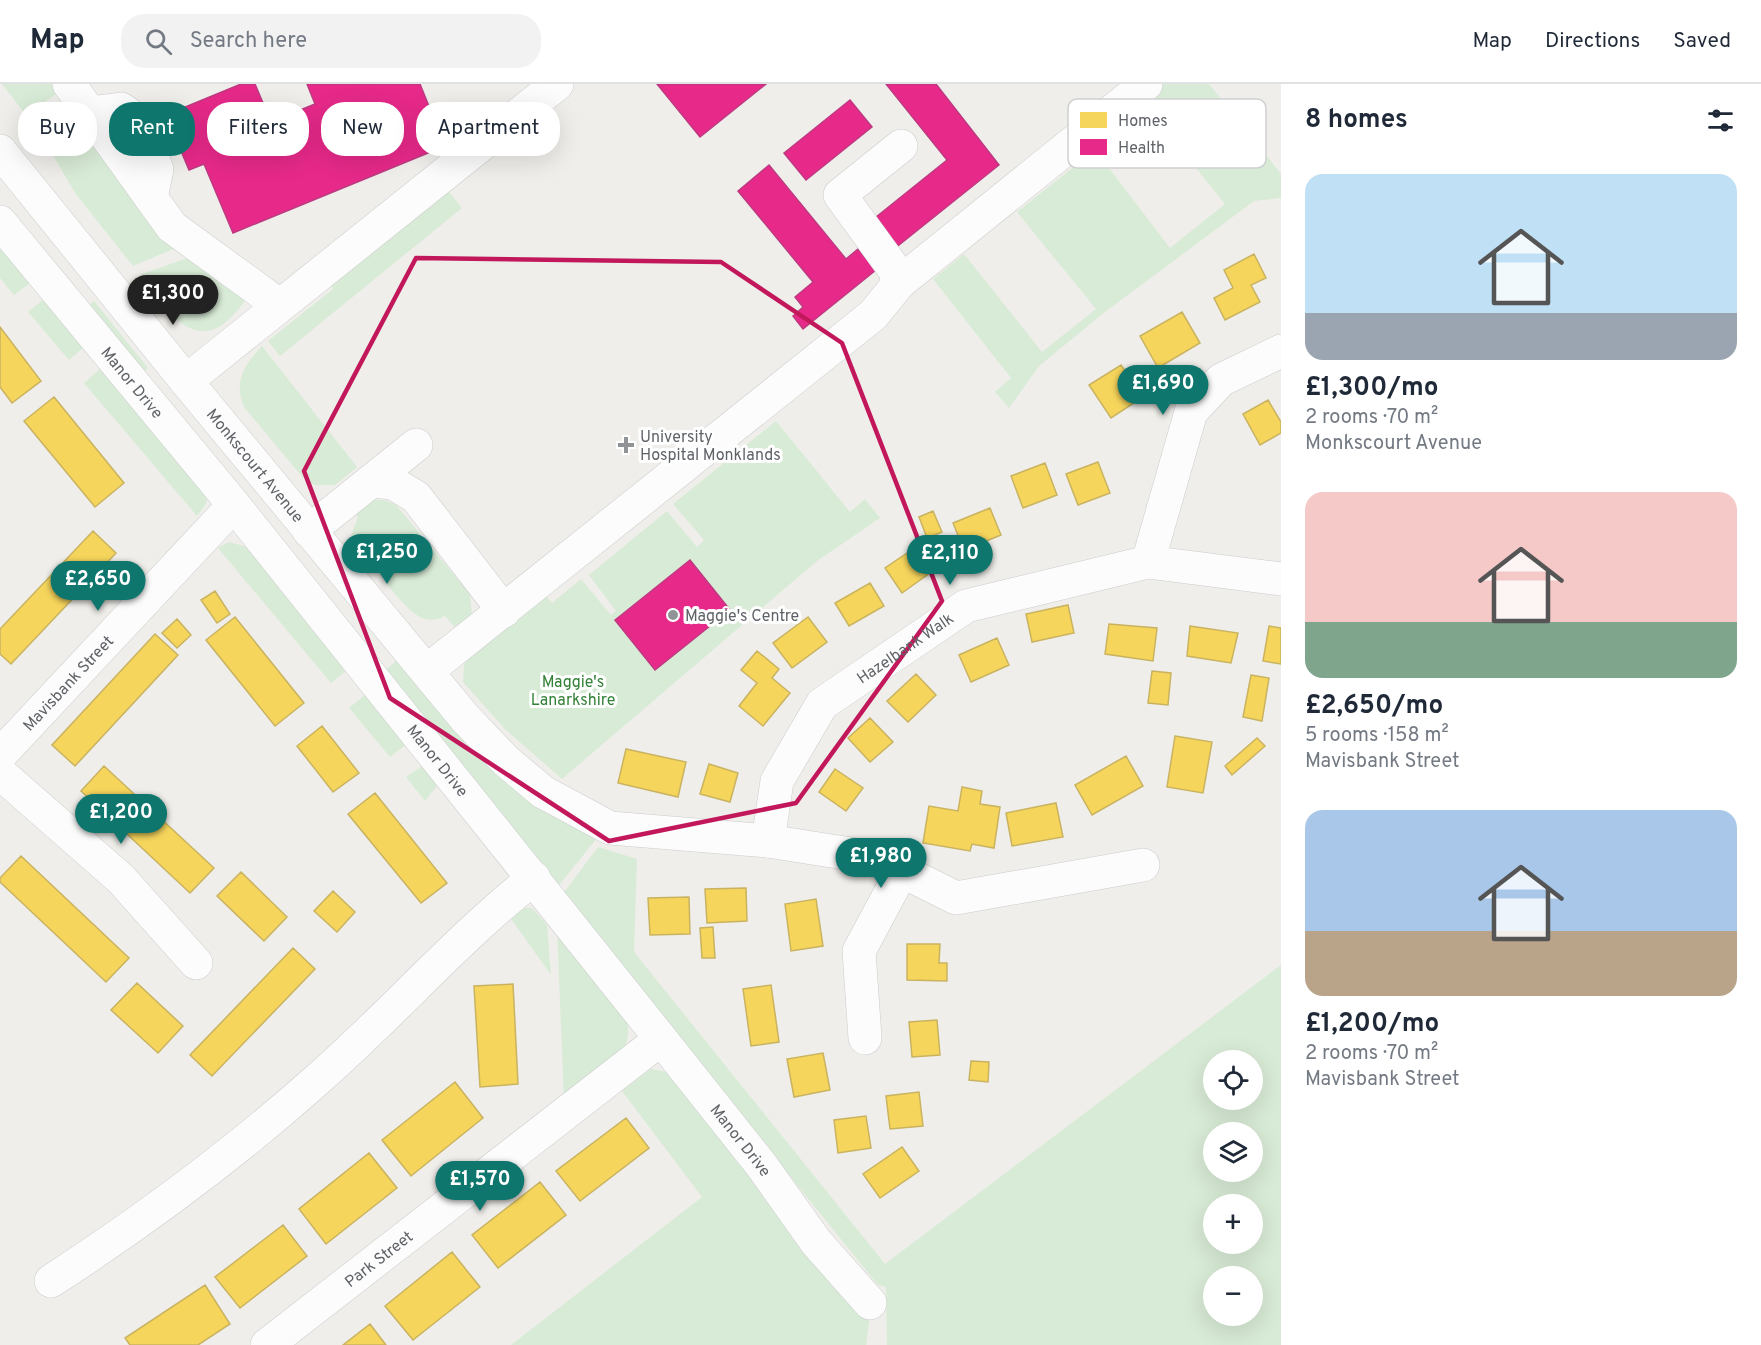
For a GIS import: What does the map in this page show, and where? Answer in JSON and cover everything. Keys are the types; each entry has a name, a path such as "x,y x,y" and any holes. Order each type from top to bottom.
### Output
{"street":[{"path":"69,84 172,227 279,305"},
{"path":"186,381 557,84"},
{"path":"1127,99 1146,84"},
{"path":"899,283 894,269 840,195 901,146"},
{"path":"427,671 873,315 899,283 1068,147"},
{"name":"Monkscourt Avenue","path":"0,151 309,531 506,761 543,792 610,828 768,841"},
{"name":"Manor Drive","path":"0,222 234,505 762,1166 816,1242 870,1303"},
{"path":"1148,562 1191,412 1221,380 1281,351"},
{"path":"309,531 416,445"},
{"path":"372,481 393,483 416,497 504,611"},
{"name":"Mavisbank Street","path":"0,756 234,505"},
{"name":"Hazelbank Walk","path":"768,841 777,781 822,704 966,606 1148,562 1281,579"},
{"path":"0,772 121,879 196,963"},
{"path":"768,841 876,858 956,898 1143,866"},
{"path":"865,1038 860,951 902,872"},
{"path":"51,1281 132,1228 214,1168 319,1078 491,913 534,878"},
{"name":"Park Street","path":"267,1345 661,1039"}],"highlighted area":[{"path":"416,258 721,262 842,343 942,601 796,803 609,841 390,698 304,471"}],"green space":[{"path":"2,84 61,84 64,88 45,102 18,102 18,105"},
{"path":"1162,84 1209,84 1221,99 1144,99"},
{"path":"71,96 75,102 63,102"},
{"path":"97,133 109,150 109,156 114,156 178,247 133,266 75,193 54,156 97,156"},
{"path":"1266,155 1281,174 1281,198 1254,201 1101,315 1039,366 1009,408 995,392 1011,378 933,279 964,254 1042,352 1096,309 1017,212 1072,168 1109,168 1170,248 1225,204 1196,168 1266,168"},
{"path":"448,191 462,208 280,356 268,341 333,289 331,285"},
{"path":"0,240 33,281 14,295 0,278"},
{"path":"190,252 248,297 226,322 209,331 185,326 164,307 139,275 185,259"},
{"path":"44,299 84,347 69,360 28,312"},
{"path":"94,301 148,368 139,376 88,306"},
{"path":"262,346 357,467 335,485 315,485 305,480 244,407 240,389 242,374"},
{"path":"100,369 207,498 206,504 197,516 84,383"},
{"name":"Maggie's Lanarkshire","path":"776,421 850,512 865,499 880,518 817,561 562,779 505,729 463,682 464,665 468,658 546,596 552,603 581,579 611,615 616,611 589,575 667,511 697,547 704,540 673,504","holes":["690,560 730,610 655,670 615,620"]},
{"path":"384,500 396,505 470,594 472,615 459,632 445,616 428,620 414,613 385,581 351,536 358,517 353,511 364,503"},
{"path":"229,542 244,546 254,554 348,669 331,683 218,548"},
{"path":"396,661 459,734 597,838 556,889 382,673"},
{"path":"367,693 408,743 390,757 349,708"},
{"path":"425,764 440,782 425,801 406,777"},
{"path":"598,847 637,859 634,952 885,1264 1281,965 1281,1345 887,1345 886,1287 878,1285 562,895"},
{"path":"520,908 532,908 547,925 551,975 509,916"},
{"path":"557,927 627,1017 628,1029 627,1041 618,1056 564,1099"},
{"path":"651,1069 672,1073 871,1308 866,1345 511,1345 702,1197 622,1091"}],"building: Homes":[{"path":"1254,254 1266,278 1251,285 1260,302 1225,320 1214,298 1233,288 1224,270"},
{"path":"1182,312 1200,343 1158,368 1140,336"},
{"path":"0,327 41,381 12,403 0,387"},
{"path":"1121,365 1143,397 1111,418 1089,385"},
{"path":"54,397 124,483 95,507 24,421"},
{"path":"1268,400 1281,422 1281,433 1260,445 1243,414"},
{"path":"1098,462 1110,493 1078,505 1066,474"},
{"path":"1045,463 1057,495 1023,508 1011,476"},
{"path":"990,508 1001,535 964,550 953,523"},
{"path":"933,511 942,532 927,538 919,517"},
{"path":"93,531 116,553 11,664 0,654 0,629"},
{"path":"922,543 938,567 902,593 885,568"},
{"path":"870,583 884,606 849,626 835,603"},
{"path":"215,591 230,614 217,623 201,600"},
{"path":"1068,605 1074,633 1032,642 1026,614"},
{"path":"235,617 304,703 275,726 206,640"},
{"path":"808,617 827,642 792,668 773,643"},
{"path":"177,619 191,635 177,648 162,633"},
{"path":"1109,624 1157,628 1153,661 1105,654"},
{"path":"1190,626 1238,633 1231,663 1187,656"},
{"path":"1269,626 1281,628 1281,664 1263,661"},
{"path":"155,634 178,655 75,766 52,745"},
{"path":"997,638 1009,665 971,682 959,655"},
{"path":"757,651 779,669 772,678 790,693 763,726 739,706 757,683 741,670"},
{"path":"1152,671 1171,673 1168,705 1148,703"},
{"path":"916,674 936,695 908,722 887,701"},
{"path":"1251,675 1269,678 1262,721 1243,717"},
{"path":"870,718 893,742 870,762 848,738"},
{"path":"322,726 359,773 333,792 297,746"},
{"path":"1175,736 1212,742 1203,793 1167,787"},
{"path":"1257,738 1265,746 1232,775 1225,766"},
{"path":"626,749 686,762 678,797 618,783"},
{"path":"1126,756 1143,786 1092,815 1075,785"},
{"path":"709,764 738,773 730,802 700,794"},
{"path":"104,766 214,868 190,893 81,791"},
{"path":"835,769 863,788 846,811 819,792"},
{"path":"962,787 982,791 980,804 1000,807 994,848 972,844 970,851 923,843 929,806 958,811"},
{"path":"375,793 447,883 421,903 348,814"},
{"path":"1056,803 1063,837 1012,846 1006,813"},
{"path":"21,856 129,958 106,982 0,882 0,878"},
{"path":"241,872 287,917 264,941 217,896"},
{"path":"746,888 747,921 707,923 705,889"},
{"path":"333,891 355,912 337,932 314,911"},
{"path":"689,897 690,934 650,935 648,898"},
{"path":"816,899 823,946 791,951 785,904"},
{"path":"713,927 715,958 702,958 700,928"},
{"path":"907,944 940,944 939,963 947,963 947,981 907,980"},
{"path":"293,948 315,969 212,1076 190,1055"},
{"path":"137,983 183,1026 158,1053 111,1010"},
{"path":"513,984 518,1084 480,1087 474,986"},
{"path":"771,985 779,1042 751,1046 743,989"},
{"path":"937,1020 940,1055 912,1057 909,1022"},
{"path":"823,1053 830,1090 794,1097 787,1059"},
{"path":"971,1061 989,1062 988,1082 969,1080"},
{"path":"455,1082 483,1118 411,1176 382,1140"},
{"path":"919,1092 923,1126 890,1129 886,1096"},
{"path":"866,1116 871,1148 838,1153 834,1120"},
{"path":"626,1118 649,1148 580,1201 556,1171"},
{"path":"902,1147 919,1171 880,1198 863,1174"},
{"path":"369,1153 397,1188 326,1244 299,1209"},
{"path":"540,1182 566,1215 498,1268 472,1235"},
{"path":"283,1225 307,1256 240,1308 215,1277"},
{"path":"452,1252 480,1287 413,1340 385,1306"},
{"path":"205,1285 230,1324 198,1345 130,1345 125,1338"},
{"path":"370,1324 386,1345 343,1345"}],"building: Health":[{"path":"241,84 255,84 263,102 207,102 207,156 309,156 309,106 315,104 307,84 420,84 427,102 416,102 416,156 421,156 233,233 204,164 189,170 183,156 195,156 195,103"},
{"path":"657,84 766,84 700,137"},
{"path":"886,84 936,84 999,165 894,249 871,221 947,160"},
{"path":"850,100 872,127 806,180 784,153"},
{"path":"769,165 846,259 858,249 876,270 803,329 793,316 803,307 795,297 813,282 738,191"},
{"name":"Maggie's Centre","path":"690,560 730,610 655,670 615,620"}],"place":[{"name":"University Hospital Monklands","path":"626,445"},
{"name":"Maggie's Centre","path":"673,615"}]}
